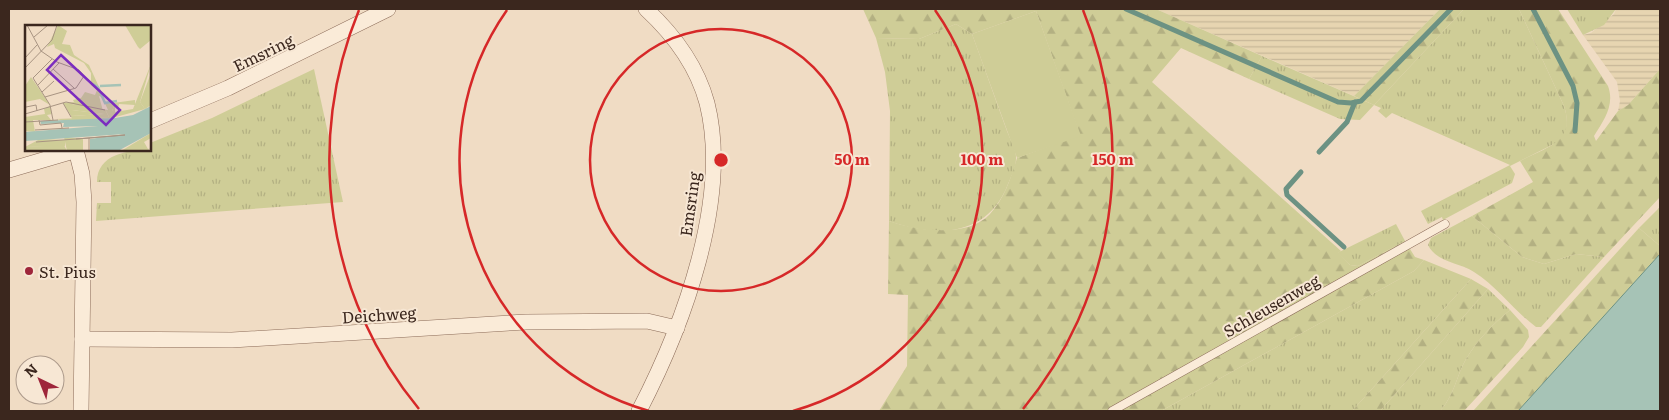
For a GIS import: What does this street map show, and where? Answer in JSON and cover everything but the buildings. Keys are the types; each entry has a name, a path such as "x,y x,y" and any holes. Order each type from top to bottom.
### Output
{"street":[{"name":"Emsring","path":"151,121 228,88 388,9"},
{"name":"Emsring","path":"639,411 677,328 697,268 712,176 712,136 706,102 690,62 676,42 646,9"},
{"path":"9,170 74,151"},
{"path":"77,151 82,174 84,202 82,411"},
{"name":"Deichweg","path":"82,339 242,340 526,322 647,321 677,328"}],"lane":[{"name":"Schleusenweg","path":"1112,411 1445,224"}],"shaded area":[{"path":"1156,9 1440,9 1354,96"},
{"path":"1616,9 1660,9 1660,69 1628,105 1618,111 1620,101 1617,82 1583,35 1591,33 1614,14"},
{"path":"1660,254 1660,411 1518,411"}],"green space":[{"path":"863,9 1156,9 1262,56 1249,79 1181,48 1152,82 1341,251 1338,253 1350,265 1358,266 1405,241 1415,257 1424,260 1414,271 1161,411 879,411 907,366 908,295 888,294 889,221 927,230 969,227 980,222 995,208 1010,181 1017,158 1080,135 1036,11 972,34 956,24 919,39 876,38"},
{"path":"1440,9 1464,9 1374,105 1354,96"},
{"path":"1464,9 1519,9 1564,106 1567,124 1565,133 1560,141 1510,166 1515,174 1512,183 1443,220 1442,217 1428,224 1421,211 1510,165 1392,113 1386,118 1378,111 1381,108 1374,105"},
{"path":"1519,9 1558,9 1608,86 1610,93 1609,106 1605,118 1594,136 1596,141 1618,111 1628,105 1660,69 1660,197 1604,257 1576,254 1544,264 1522,257 1472,216 1533,182 1520,161 1556,142 1566,128 1567,118 1564,106"},
{"path":"1567,9 1616,9 1604,25 1583,35"},
{"path":"1036,11 1081,136 1017,158 972,34"},
{"path":"956,24 972,34 1014,149 1016,156 1015,165 999,202 988,215 959,229 925,230 889,221 890,111 885,72 876,38 919,39"},
{"path":"1262,56 1374,105 1360,120 1340,119 1249,79"},
{"path":"314,69 343,202 96,221 97,203 111,203 111,182 97,182 98,173 102,165 115,156 124,153 151,151 151,143 212,118"},
{"path":"1660,207 1660,246 1639,228"},
{"path":"1472,216 1522,257 1544,264 1576,254 1604,257 1541,327 1536,327 1483,278 1468,269 1443,259 1432,251 1428,245 1431,238"},
{"path":"1396,224 1405,241 1358,266 1350,265 1337,253"},
{"path":"1639,228 1660,246 1660,254 1518,411 1473,411"},
{"path":"1424,260 1471,279 1352,411 1161,411 1414,271"},
{"path":"1471,279 1488,289 1380,411 1352,411"},
{"path":"1488,289 1510,310 1486,333 1466,359 1449,399 1440,411 1380,411"},
{"path":"1510,310 1528,330 1529,337 1523,347 1464,411 1440,411 1452,393 1466,359 1486,333"}],"waterway":[{"path":"1126,9 1338,102 1351,103 1361,101 1451,9"},
{"path":"1533,9 1573,86 1577,103 1575,131"},
{"path":"1319,152 1347,122 1355,102"},
{"path":"1301,172 1286,189 1287,195 1344,247"}],"place":[{"name":"St. Pius","path":"29,271"}]}
